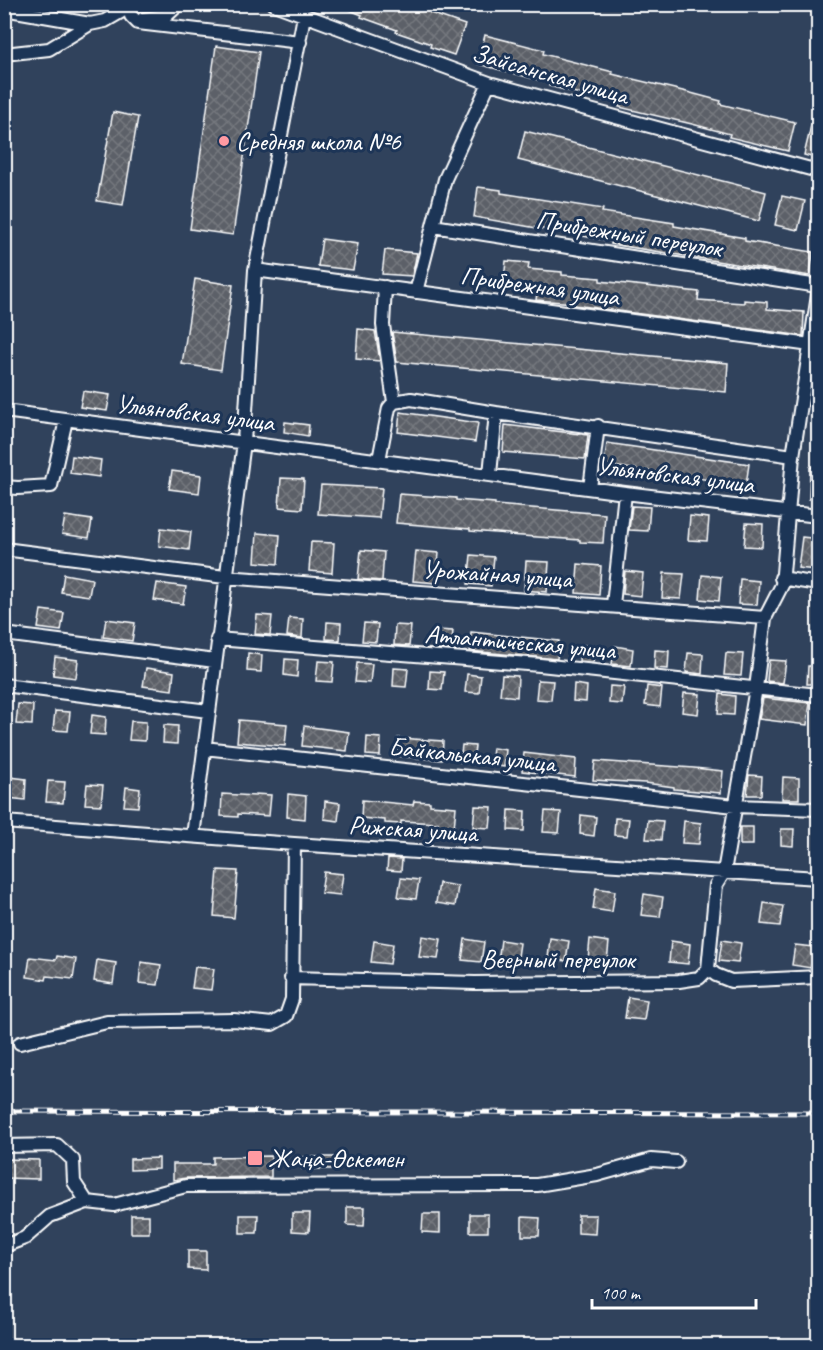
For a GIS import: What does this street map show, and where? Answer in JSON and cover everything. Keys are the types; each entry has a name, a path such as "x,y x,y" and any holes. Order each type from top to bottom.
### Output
{"street":[{"path":"127,10 139,19 166,16 179,4"},
{"name":"Зайсанская улица","path":"274,4 489,83 819,171"},
{"path":"4,9 90,24"},
{"path":"4,54 49,49 90,24 105,21 127,10"},
{"path":"127,10 138,23 300,42"},
{"path":"193,836 244,442 255,270 304,16"},
{"path":"416,292 445,179 489,83"},
{"name":"Прибрежный переулок","path":"433,226 819,286"},
{"name":"Прибрежная улица","path":"255,270 815,346"},
{"path":"379,460 389,408 394,402 383,325 386,288"},
{"path":"819,295 815,346 793,456 782,585 765,618 756,688 724,872 716,885 708,969 731,981 819,977"},
{"name":"Ульяновская улица","path":"394,402 411,399 793,456"},
{"name":"Ульяновская улица","path":"4,411 625,493 819,516"},
{"path":"490,474 496,412"},
{"path":"4,487 18,489 51,486 66,420"},
{"path":"590,488 598,426"},
{"path":"613,605 625,493"},
{"path":"4,549 225,578"},
{"name":"Урожайная улица","path":"225,578 765,618"},
{"path":"781,578 819,584"},
{"path":"4,634 215,661"},
{"name":"Атлантическая улица","path":"217,639 540,665 819,695"},
{"path":"4,685 208,711"},
{"name":"Байкальская улица","path":"204,748 735,806 819,809"},
{"name":"Рижская улица","path":"4,822 294,844 819,878"},
{"path":"20,1043 107,1022 234,1020 272,1024 286,1016 292,999 294,844"},
{"name":"Веерный переулок","path":"291,978 476,983 679,981 699,978 708,969"},
{"path":"4,1146 57,1145 73,1160 74,1182 87,1202"},
{"path":"4,1246 25,1238 50,1216 87,1202 114,1205 186,1186 537,1185 597,1175 651,1160 676,1162"}],"building":[{"path":"335,4 415,4 431,10 430,13 465,25 454,55 430,47 431,44 396,32 397,30 361,17 362,15"},
{"path":"485,35 544,50 543,54 613,72 612,74 795,122 788,151 729,137 730,134 692,124 619,107 620,104 549,86 550,83 478,64"},
{"name":"Средняя школа №6","path":"216,46 259,52 233,235 190,229"},
{"path":"113,112 138,117 123,205 97,201"},
{"path":"811,126 819,128 819,159 804,155"},
{"path":"525,131 766,192 759,221 518,160"},
{"path":"478,187 501,190 501,193 603,209 602,212 674,223 674,226 745,238 745,241 813,252 810,276 611,244 611,241 474,217"},
{"path":"782,196 805,201 798,230 775,225"},
{"path":"322,239 358,244 353,270 318,266"},
{"path":"385,250 417,253 412,276 382,274"},
{"path":"506,261 529,263 528,269 562,272 562,275 699,292 698,300 767,302 767,309 804,312 803,336 575,305 575,303 536,300 537,293 503,290"},
{"path":"195,279 233,285 221,370 182,364"},
{"path":"358,329 375,331 380,361 356,359"},
{"path":"392,332 728,363 726,392 397,362"},
{"path":"83,391 110,395 107,411 80,407"},
{"path":"400,412 478,423 475,442 398,432"},
{"path":"285,422 309,425 308,436 284,432"},
{"path":"505,425 588,435 585,459 503,452"},
{"path":"607,443 749,464 746,485 604,465"},
{"path":"72,456 101,460 99,477 70,473"},
{"path":"810,467 819,468 819,499 809,499"},
{"path":"172,471 201,475 199,493 169,489"},
{"path":"281,478 304,479 302,509 279,507"},
{"path":"321,485 382,488 379,518 318,514"},
{"path":"399,494 605,514 603,543 396,523"},
{"path":"632,506 650,507 648,531 629,530"},
{"path":"65,516 92,520 89,538 62,534"},
{"path":"690,516 709,518 707,541 688,540"},
{"path":"746,523 763,524 762,547 744,546"},
{"path":"161,528 191,532 189,550 159,546"},
{"path":"257,533 280,535 278,564 255,562"},
{"path":"802,537 819,539 819,563 816,570 798,568"},
{"path":"311,542 334,543 332,573 309,571"},
{"path":"361,550 384,552 382,581 358,579"},
{"path":"416,551 439,553 436,583 413,581"},
{"path":"471,555 494,557 491,586 468,584"},
{"path":"526,561 549,562 547,592 524,590"},
{"path":"578,564 601,566 599,595 576,593"},
{"path":"625,571 643,573 641,596 623,594"},
{"path":"664,573 684,574 681,599 662,598"},
{"path":"64,574 92,579 89,596 61,592"},
{"path":"702,575 721,577 719,601 700,599"},
{"path":"740,579 759,581 757,605 738,604"},
{"path":"157,583 186,587 183,604 154,600"},
{"path":"41,610 64,613 61,631 38,628"},
{"path":"257,615 272,616 270,635 255,634"},
{"path":"289,618 303,619 302,638 287,636"},
{"path":"106,619 135,623 132,641 103,637"},
{"path":"327,622 341,623 340,640 326,639"},
{"path":"364,623 378,624 376,642 362,641"},
{"path":"395,625 411,626 409,646 394,645"},
{"path":"437,630 453,631 451,650 435,648"},
{"path":"471,632 559,641 557,659 470,651"},
{"path":"580,645 595,646 593,662 579,661"},
{"path":"615,646 633,649 631,666 612,664"},
{"path":"655,650 669,651 668,669 654,668"},
{"path":"248,653 262,655 261,672 247,671"},
{"path":"688,653 703,654 702,674 686,672"},
{"path":"726,653 743,654 741,676 724,675"},
{"path":"55,657 78,660 76,678 53,675"},
{"path":"285,659 298,660 297,677 284,675"},
{"path":"769,660 786,661 783,683 767,681"},
{"path":"318,661 334,662 332,682 316,681"},
{"path":"357,663 372,664 370,683 355,682"},
{"path":"808,666 819,666 819,684 807,684"},
{"path":"146,668 174,672 172,690 143,686"},
{"path":"394,668 408,669 406,687 393,686"},
{"path":"430,671 444,672 442,690 429,689"},
{"path":"467,674 481,676 479,693 465,692"},
{"path":"502,675 518,676 517,697 500,695"},
{"path":"538,680 553,681 551,700 536,699"},
{"path":"574,684 587,686 586,702 573,701"},
{"path":"610,686 624,687 622,704 609,703"},
{"path":"647,686 662,688 660,707 645,705"},
{"path":"684,693 700,694 698,714 682,712"},
{"path":"720,694 735,696 734,715 718,714"},
{"path":"763,698 810,703 807,725 759,719"},
{"path":"18,704 33,705 32,725 16,724"},
{"path":"55,711 70,712 68,731 53,730"},
{"path":"92,715 106,717 105,735 90,734"},
{"path":"239,720 287,724 285,746 237,742"},
{"path":"131,721 146,722 145,741 129,740"},
{"path":"164,725 178,726 177,744 163,743"},
{"path":"304,726 349,732 347,751 302,746"},
{"path":"367,737 381,738 380,756 366,755"},
{"path":"398,738 443,741 442,760 397,756"},
{"path":"462,745 475,746 473,763 460,762"},
{"path":"493,748 506,750 504,767 491,765"},
{"path":"524,753 576,759 575,777 522,771"},
{"path":"595,761 723,771 721,793 674,789 674,787 645,783 593,780"},
{"path":"749,775 762,776 761,795 747,795"},
{"path":"10,777 26,779 25,800 8,798"},
{"path":"783,777 799,778 799,799 782,799"},
{"path":"48,781 65,782 63,803 46,802"},
{"path":"87,784 103,785 101,805 85,804"},
{"path":"126,787 140,789 138,807 124,806"},
{"path":"222,794 271,795 269,816 238,814 238,817 221,816"},
{"path":"288,794 306,796 305,819 287,817"},
{"path":"362,800 413,805 414,801 430,802 430,805 456,807 454,828 437,826 438,823 401,821 401,824 385,823 385,820 361,818"},
{"path":"325,801 340,803 338,821 324,819"},
{"path":"475,806 492,807 490,828 473,827"},
{"path":"509,810 525,811 524,831 508,830"},
{"path":"545,811 561,812 559,833 543,832"},
{"path":"581,815 596,817 594,836 580,834"},
{"path":"615,818 629,819 627,836 614,835"},
{"path":"648,820 663,821 661,840 646,839"},
{"path":"684,821 701,823 699,844 682,843"},
{"path":"740,827 753,827 753,845 740,845"},
{"path":"781,829 794,829 793,846 781,845"},
{"path":"388,858 402,859 401,871 387,870"},
{"path":"218,870 238,871 234,918 214,916"},
{"path":"324,872 343,874 340,895 321,893"},
{"path":"401,878 419,880 416,899 398,897"},
{"path":"439,883 458,886 455,906 436,903"},
{"path":"596,888 615,891 612,912 593,909"},
{"path":"644,894 663,897 660,917 641,915"},
{"path":"764,903 783,906 780,926 761,924"},
{"path":"422,936 441,939 438,959 419,957"},
{"path":"550,938 569,941 566,961 548,959"},
{"path":"465,939 484,942 481,962 462,960"},
{"path":"590,939 609,942 607,962 588,960"},
{"path":"501,940 520,943 517,963 498,961"},
{"path":"722,940 741,943 738,963 719,961"},
{"path":"374,941 393,944 390,964 371,962"},
{"path":"671,941 690,944 688,964 669,962"},
{"path":"795,945 814,947 811,968 792,965"},
{"path":"57,956 76,959 73,979 47,976 46,980 27,977 30,957 56,960"},
{"path":"97,960 116,963 113,984 94,981"},
{"path":"141,962 161,965 158,985 139,983"},
{"path":"195,967 214,969 211,990 192,988"},
{"path":"628,997 647,1000 644,1020 625,1018"},
{"path":"271,1156 271,1177 173,1180 173,1164 213,1164 213,1157"},
{"path":"301,1157 339,1157 339,1169 302,1169"},
{"path":"159,1158 159,1169 130,1170 130,1159"},
{"path":"4,1159 39,1160 39,1179 4,1178"},
{"path":"347,1207 365,1207 364,1226 347,1225"},
{"path":"292,1213 310,1213 309,1232 292,1231"},
{"path":"423,1214 440,1214 440,1233 422,1232"},
{"path":"470,1214 488,1214 488,1232 470,1232"},
{"path":"131,1215 149,1215 149,1233 131,1233"},
{"path":"240,1215 258,1215 257,1233 240,1233"},
{"path":"578,1215 596,1215 595,1234 578,1233"},
{"path":"522,1217 540,1218 539,1236 522,1236"},
{"path":"188,1251 206,1251 206,1270 188,1269"}],"railway":[{"path":"4,1111 818,1113"}],"place":[{"name":"Средняя школа №6","path":"224,141"},
{"name":"Жаңа-Өскемен","path":"255,1158"}]}
